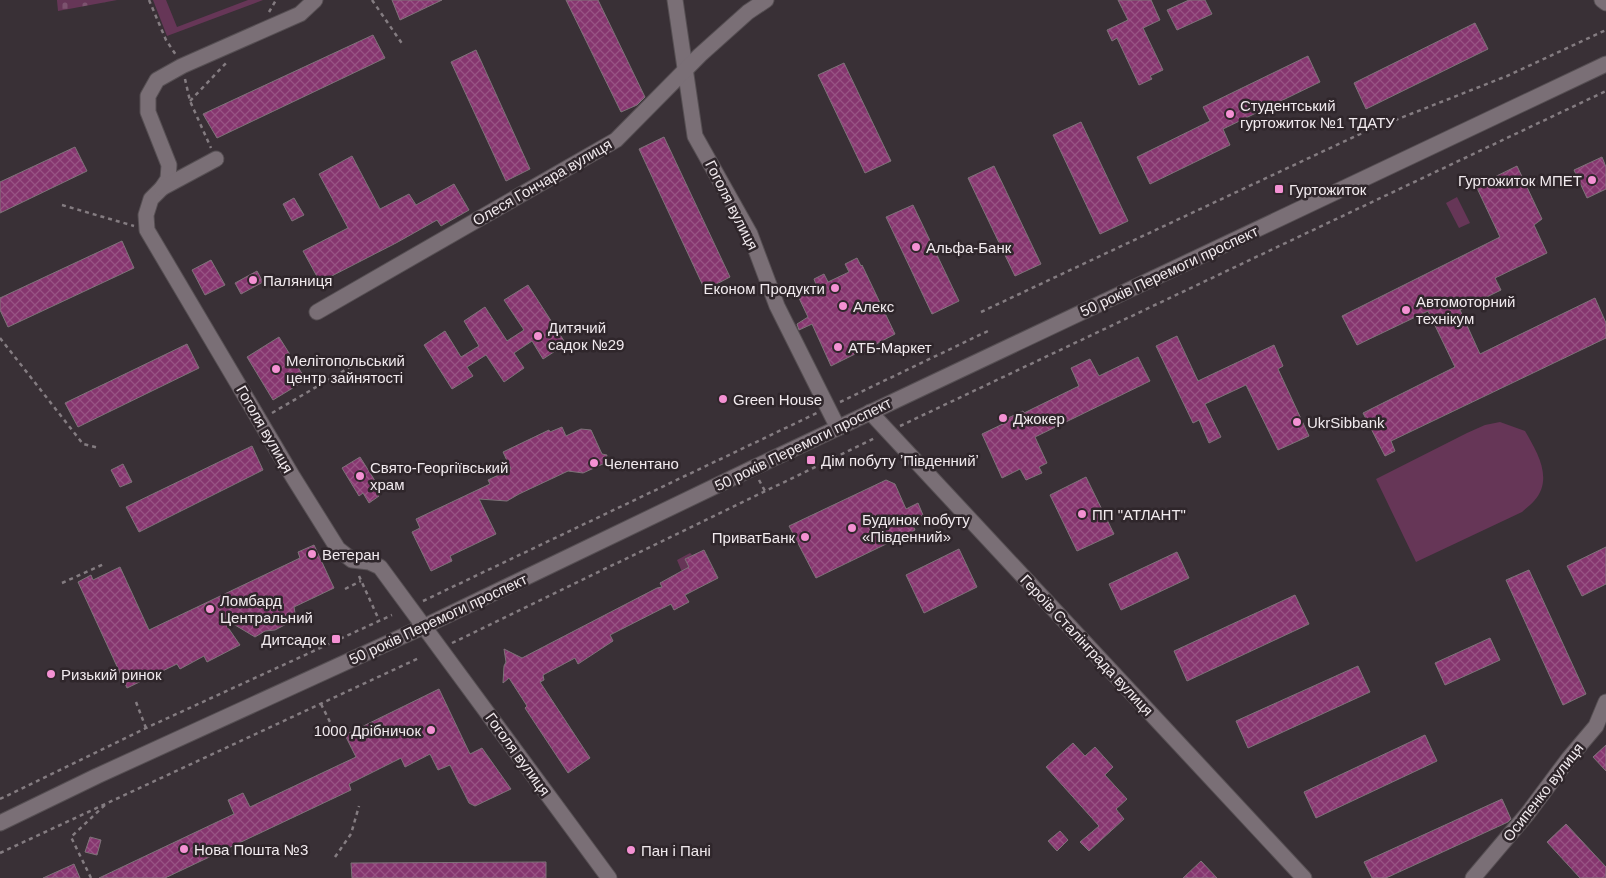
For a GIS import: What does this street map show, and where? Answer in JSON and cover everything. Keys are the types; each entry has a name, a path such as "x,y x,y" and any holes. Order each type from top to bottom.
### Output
{"street":[{"path":"162,188 168,179 168,165 148,112 148,96 157,80 182,66 300,14 315,0"},
{"name":"Гоголя вулиця","path":"675,0 696,136 750,234 777,306 838,428"},
{"name":"Олеся Гончара вулиця","path":"317,312 616,140 700,55 748,12 766,0"},
{"path":"1602,0 1606,3"},
{"name":"50 років Перемоги проспект","path":"0,823 97,776 425,626 870,412 1606,64"},
{"path":"147,230 146,215 150,199 162,188 216,158"},
{"name":"Гоголя вулиця","path":"147,230 259,420 338,549 352,560 369,562 380,567 609,878"},
{"name":"Героїв Сталінграда вулиця","path":"870,412 1304,878"},
{"name":"Осипенко вулиця","path":"1473,878 1528,813 1569,758 1596,726 1606,702"}],"path":[{"path":"372,0 402,45"},
{"path":"981,312 1360,134 1507,76 1606,30"},
{"path":"446,646 888,432 1606,91"},
{"path":"62,204 147,230"},
{"path":"417,604 990,330"},
{"path":"0,338 82,444 99,448"},
{"path":"259,420 352,366"},
{"path":"62,582 104,564"},
{"path":"359,576 379,621"},
{"path":"345,588 361,581"},
{"path":"0,799 146,728 392,615"},
{"path":"0,853 419,658"},
{"path":"136,702 146,728"},
{"path":"321,704 333,728"},
{"path":"91,878 71,837 108,802"},
{"path":"335,857 351,834 359,806"}],"green space":[{"path":"57,0 117,0 58,11"},
{"path":"153,0 166,0 177,27 248,0 263,0 167,36"},
{"path":"1457,197 1470,223 1459,228 1446,203"},
{"path":"1500,422 1525,431 1530,439 1542,466 1543,484 1540,493 1522,512 1416,562 1376,479 1467,433 1485,425"},
{"path":"690,553 692,555 685,559 690,568 682,572 677,560"}],"building":[{"path":"392,0 442,0 400,20"},
{"path":"566,0 598,0 645,97 637,105 621,112"},
{"path":"1118,0 1151,0 1160,20 1143,28 1163,70 1150,76 1152,79 1139,85 1117,38 1112,41 1107,30 1128,20"},
{"path":"1189,0 1205,0 1212,14 1177,30 1167,10"},
{"path":"1475,23 1488,49 1366,109 1354,83"},
{"path":"373,35 385,58 217,138 203,114"},
{"path":"476,50 530,169 506,181 451,62"},
{"name":"Студентський гуртожиток №1 ТДАТУ","path":"1308,56 1320,82 1223,129 1230,145 1150,184 1137,157 1210,121 1203,107"},
{"path":"844,63 891,161 865,173 818,75"},
{"path":"1081,122 1128,221 1100,234 1053,135"},
{"path":"664,137 730,277 705,290 639,149"},
{"path":"75,147 87,171 0,213 0,182"},
{"path":"352,156 380,209 409,194 416,205 454,184 469,210 441,226 437,220 320,282 303,251 348,228 319,174"},
{"name":"Гуртожиток МПЕТ","path":"1602,157 1606,167 1606,189 1587,198 1574,170"},
{"path":"994,166 1041,264 1015,276 968,178"},
{"name":"Автомоторний технікум","path":"1517,166 1542,219 1534,225 1547,253 1495,278 1501,290 1460,310 1480,354 1595,298 1606,323 1606,338 1391,441 1395,451 1385,456 1363,413 1455,367 1428,311 1357,345 1342,316 1500,237 1476,186"},
{"path":"294,198 304,215 292,221 283,204"},
{"path":"913,205 959,301 932,314 886,217"},
{"path":"122,241 134,268 8,327 0,310 0,298"},
{"name":"Алекс","path":"857,258 895,334 864,352 859,352 831,366 812,324 799,330 797,324 808,317 798,296 817,287 814,279 824,274 828,282 849,272 845,264"},
{"path":"211,260 225,285 205,295 192,270"},
{"path":"257,271 263,282 241,294 235,283"},
{"name":"Дитячий садок №29","path":"528,285 566,344 543,359 532,341 514,353 524,368 504,382 486,355 467,367 473,376 452,389 424,345 445,331 461,357 479,346 464,321 485,307 507,341 524,330 504,300"},
{"path":"1177,336 1198,381 1274,345 1283,366 1278,369 1309,436 1278,450 1246,385 1205,404 1221,437 1209,443 1199,420 1193,423 1156,346"},
{"name":"Мелітопольський центр зайнятості","path":"279,337 306,380 273,400 247,357"},
{"path":"187,344 199,368 78,427 65,403"},
{"path":"1138,357 1150,381 1035,437 1047,463 1039,467 1042,473 1026,480 1020,469 1002,478 982,434 1007,422 1006,419 1023,411 1024,413 1079,386 1071,368 1090,359 1099,376"},
{"path":"562,427 566,436 581,429 591,430 602,454 607,455 605,463 583,473 568,471 507,501 479,499 496,534 450,556 452,561 431,571 412,532 420,528 416,519 490,484 488,480 511,469 503,452 549,430 550,432"},
{"path":"252,446 263,470 139,532 126,507"},
{"name":"Свято-Георгіївський храм","path":"360,457 377,484 373,487 379,496 369,503 363,493 359,496 342,468"},
{"path":"123,464 132,482 120,487 111,470"},
{"name":"ПП \"АТЛАНТ\"","path":"1086,477 1114,534 1077,551 1050,495"},
{"name":"Будинок побуту «Південний»","path":"886,480 895,484 906,509 918,503 923,515 911,521 915,530 816,578 789,526"},
{"path":"314,545 334,588 294,607 296,619 275,630 265,631 255,637 220,616 240,645 207,662 204,656 180,669 177,664 127,688 78,582 91,575 93,580 120,567 149,630 300,558 298,552"},
{"path":"1606,547 1606,584 1582,596 1567,566"},
{"path":"959,549 977,587 924,613 906,575"},
{"path":"704,550 718,578 685,595 689,602 674,610 671,604 610,635 613,641 578,664 575,658 543,675 544,680 540,682 590,758 568,773 525,708 527,706 509,678 503,683 506,662 504,649 522,658 662,587 660,583 689,567 685,559"},
{"path":"1177,552 1189,578 1121,610 1109,584"},
{"path":"1529,570 1586,694 1563,705 1506,580"},
{"path":"1295,595 1309,624 1187,681 1174,651"},
{"path":"1490,638 1500,660 1445,685 1435,663"},
{"path":"1358,666 1370,692 1248,748 1236,721"},
{"path":"439,689 470,754 482,748 511,789 475,806 469,803 450,765 438,770 430,754 405,767 401,758 349,784 351,790 165,878 99,878 234,814 228,800 243,793 250,807 356,757 345,735"},
{"path":"1425,735 1437,761 1316,818 1304,792"},
{"path":"1073,743 1085,756 1095,747 1113,767 1105,775 1127,799 1116,809 1124,819 1089,851 1080,842 1099,826 1046,767"},
{"path":"1606,745 1606,771 1593,757"},
{"path":"1502,799 1511,819 1508,822 1386,878 1372,878 1364,862"},
{"path":"1566,824 1606,867 1606,878 1580,878 1547,842"},
{"path":"1060,831 1068,840 1057,851 1048,841"},
{"path":"90,837 101,840 97,855 85,852"},
{"path":"1201,861 1217,878 1183,878"},
{"path":"546,862 546,878 352,878 351,863"},
{"path":"74,864 80,878 43,878"}],"place":[{"name":"Студентський гуртожиток №1 ТДАТУ","path":"1230,114"},
{"name":"Гуртожиток МПЕТ","path":"1592,180"},
{"name":"Гуртожиток","path":"1279,189"},
{"name":"Альфа-Банк","path":"916,247"},
{"name":"Паляниця","path":"253,280"},
{"name":"Економ Продукти","path":"835,288"},
{"name":"Алекс","path":"843,306"},
{"name":"Автомоторний технікум","path":"1406,310"},
{"name":"Дитячий садок №29","path":"538,336"},
{"name":"АТБ-Маркет","path":"838,347"},
{"name":"Мелітопольський центр зайнятості","path":"276,369"},
{"name":"Green House","path":"723,399"},
{"name":"Джокер","path":"1003,418"},
{"name":"UkrSibbank","path":"1297,422"},
{"name":"Дім побуту ʼПівденнийʼ","path":"811,460"},
{"name":"Челентано","path":"594,463"},
{"name":"Свято-Георгіївський храм","path":"360,476"},
{"name":"ПП \"АТЛАНТ\"","path":"1082,514"},
{"name":"Будинок побуту «Південний»","path":"852,528"},
{"name":"ПриватБанк","path":"805,537"},
{"name":"Ветеран","path":"312,554"},
{"name":"Ломбард Центральний","path":"210,609"},
{"name":"Дитсадок","path":"336,639"},
{"name":"Ризький ринок","path":"51,674"},
{"name":"1000 Дрібничок","path":"431,730"},
{"name":"Нова Пошта №3","path":"184,849"},
{"name":"Пан і Пані","path":"631,850"}]}
